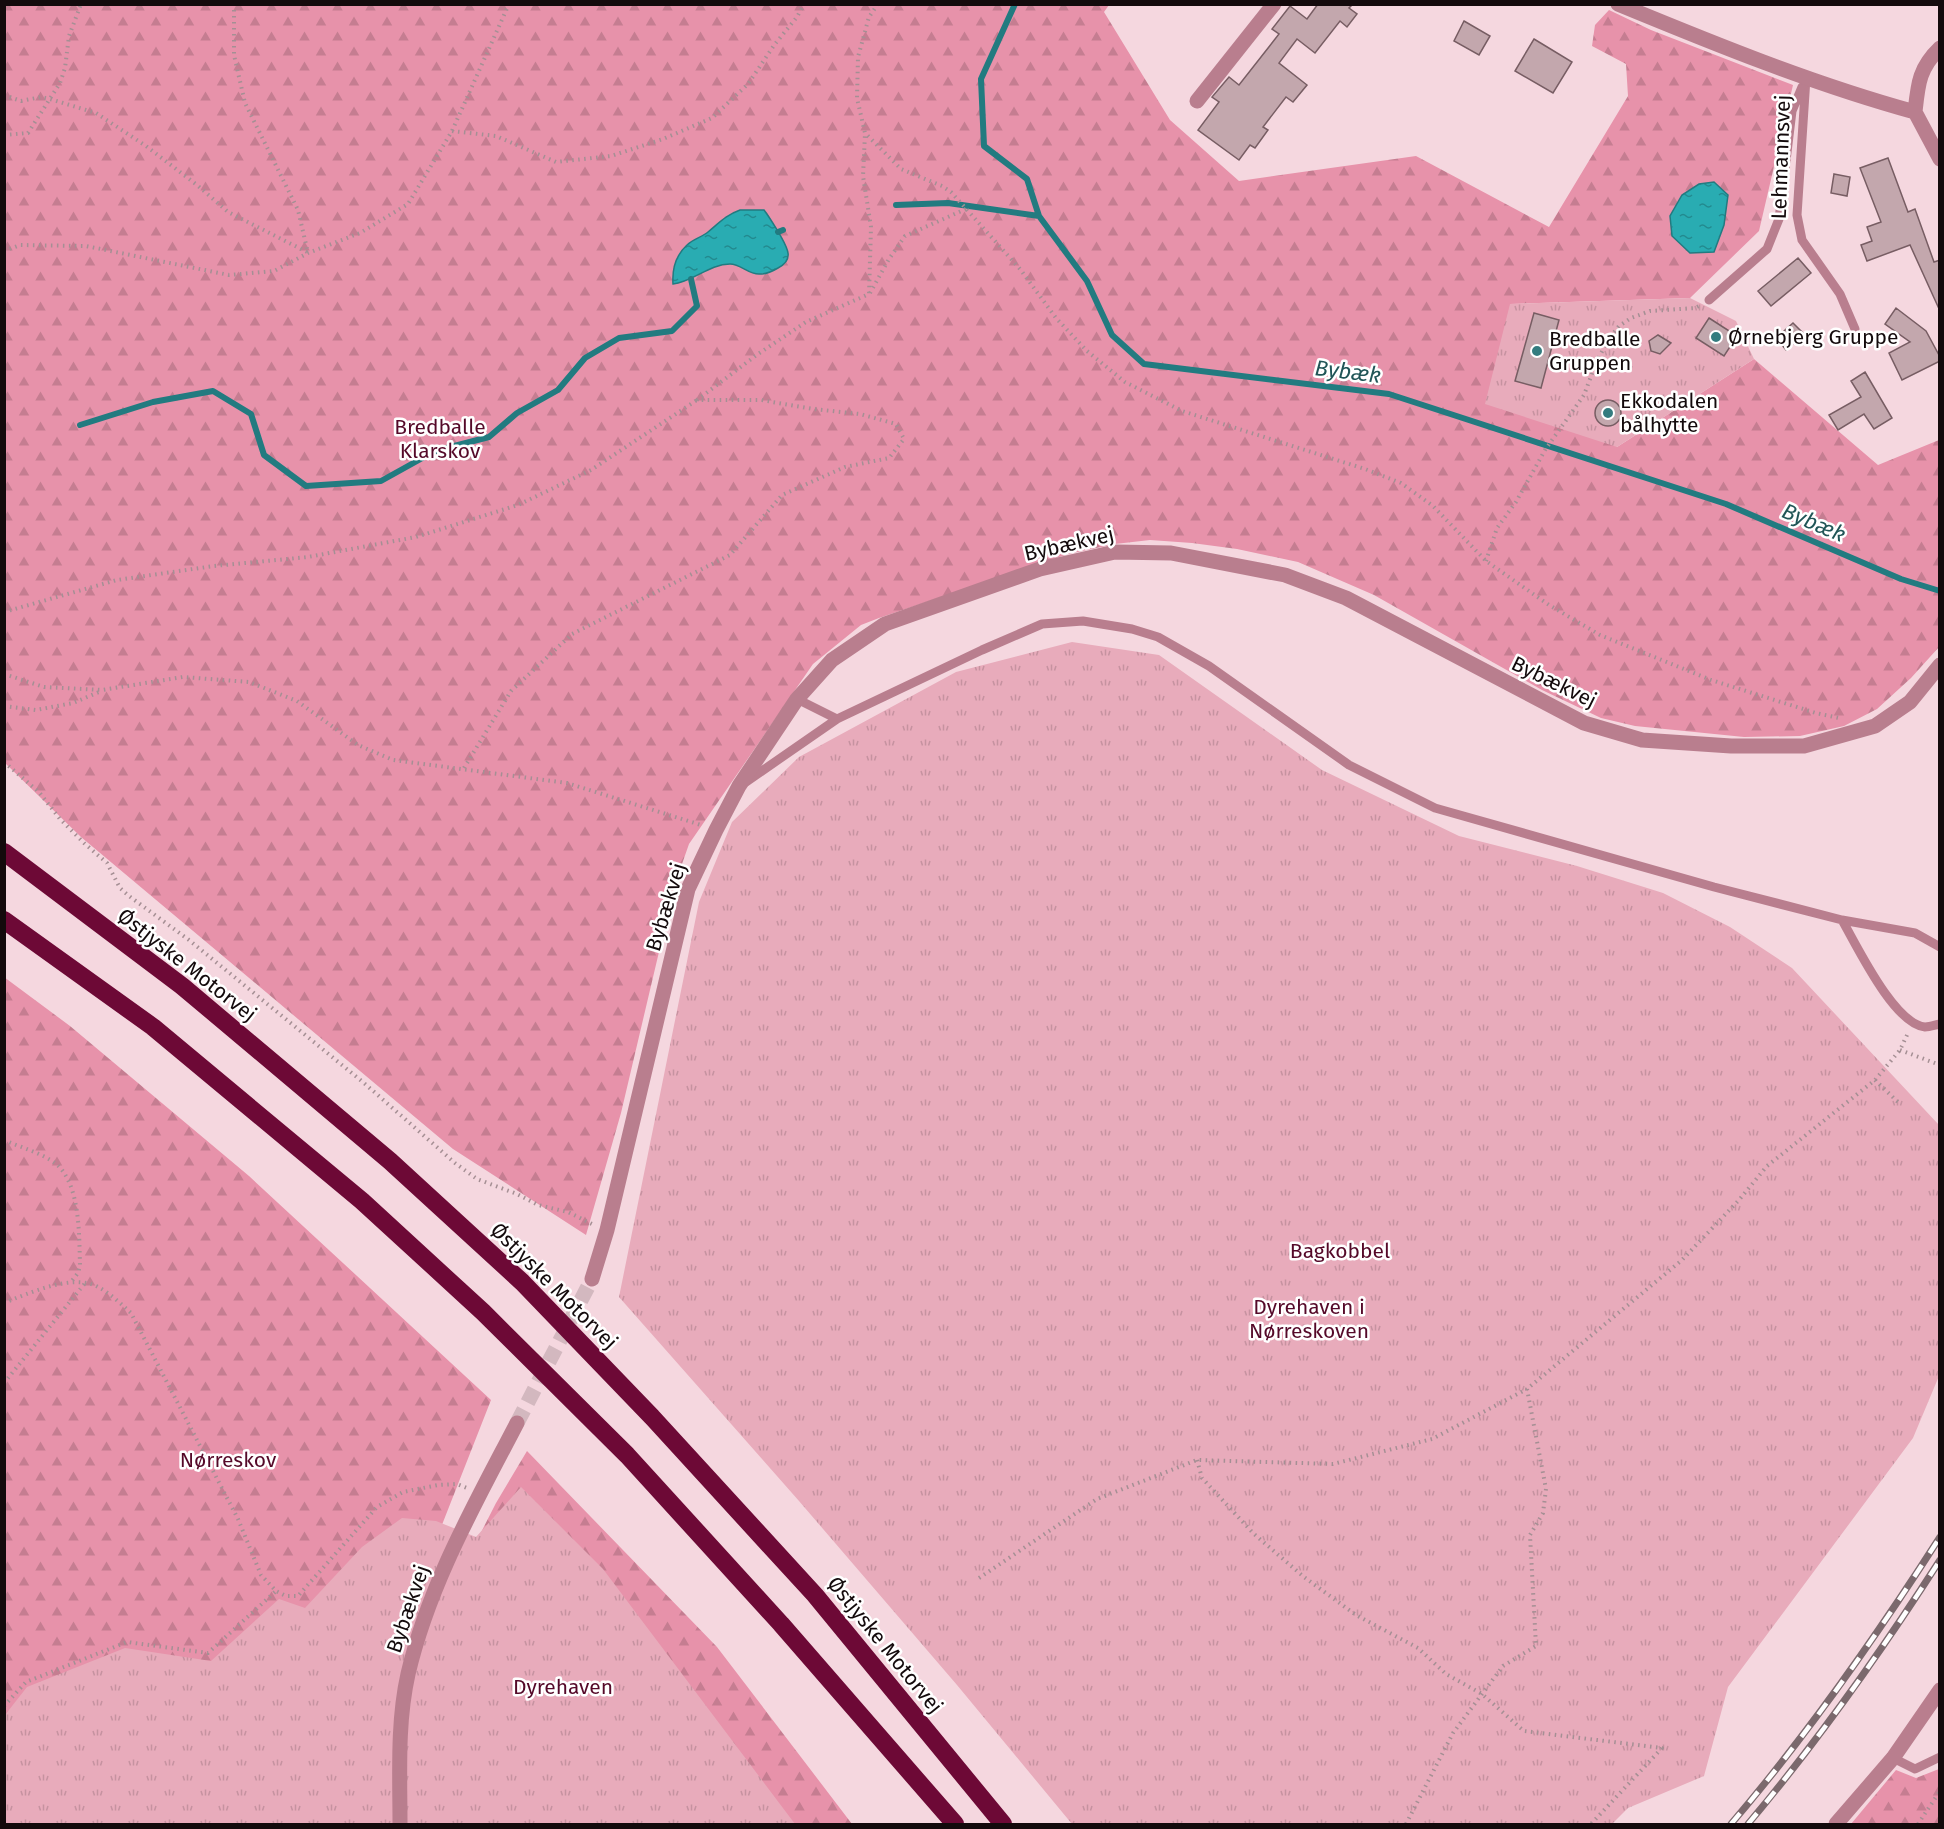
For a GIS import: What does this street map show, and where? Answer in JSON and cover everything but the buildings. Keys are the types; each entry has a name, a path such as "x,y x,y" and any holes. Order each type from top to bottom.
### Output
{"highway":[{"name":"Østjyske Motorvej","path":"4,852 182,986 390,1161 522,1282 652,1417 815,1595 1003,1824"},
{"path":"4,920 162,1035 362,1201 483,1312 627,1455 782,1624 955,1824"}],"street":[{"path":"1197,101 1274,4"},
{"name":"Lehmannsvej","path":"1618,4 1736,53 1806,78 1915,112"},
{"path":"1940,48 1927,61 1918,83 1915,112 1940,159"},
{"name":"Bybækvej","path":"592,1279 607,1230 688,889 739,786 797,699 832,660 885,624 1040,569 1115,552 1171,553 1285,575 1346,598 1584,723 1642,740 1731,746 1804,746 1875,726 1910,702 1940,665"},
{"name":"Bybækvej","path":"400,1824 400,1738 408,1676 427,1607 456,1540 517,1423"},
{"path":"1836,1824 1893,1758 1940,1690"}],"lane":[{"path":"1709,300 1767,249 1779,219 1792,111 1806,78"},
{"name":"Lehmannsvej","path":"1806,78 1797,215 1800,232 1802,240 1840,294 1855,329"},
{"path":"739,786 837,718 1042,624 1083,621 1132,628 1158,637 1209,666 1349,765 1435,808 1842,921 1915,933 1940,946"},
{"path":"797,699 837,718"},
{"path":"1842,921 1886,994 1901,1014 1925,1027 1940,1024"},
{"path":"1893,1758 1915,1769 1940,1757"}],"path":[{"path":"4,135 28,133 60,83 69,36 81,4"},
{"path":"234,4 234,55 245,103 298,210 308,253"},
{"path":"4,251 20,245 86,246 229,275 274,271 308,253 360,233 408,204 452,131 509,4"},
{"path":"452,131 496,136 556,162 611,156 663,139 712,118 748,84 797,18 804,4"},
{"path":"869,294 871,227 863,176 865,133 857,98 858,57 869,17 878,4"},
{"path":"4,95 21,101 41,97 96,113 146,146 228,212 308,253"},
{"path":"865,133 901,169 951,192 1020,269 1056,318 1079,343 1125,382 1182,411 1365,469 1401,483 1433,506 1486,561 1549,605 1600,635 1711,680 1816,713 1845,719"},
{"path":"4,612 117,580 214,566 308,557 416,537 529,500 591,470 697,400 758,354 806,322 869,294 905,236 966,208"},
{"path":"1486,561 1497,528 1516,502 1545,450 1584,395 1596,363 1608,340 1619,326 1631,318 1650,311 1695,308 1709,300"},
{"path":"464,768 511,691 572,634 730,555 782,495 844,467 889,458 904,439 896,424 860,414 761,400 697,400"},
{"path":"4,675 44,687 102,690 183,677 249,682 297,701 358,745 393,760 567,783 716,830"},
{"path":"4,706 36,710 73,703 102,690"},
{"path":"4,762 39,792 60,819 107,863 120,888 189,940 355,1076 455,1163 477,1179 517,1194 538,1205 568,1212 607,1230"},
{"path":"979,1578 1097,1499 1197,1460 1333,1464 1432,1439 1527,1389 1682,1260 1739,1200 1767,1166 1875,1080 1900,1050 1912,1022"},
{"path":"1900,1050 1940,1065"},
{"path":"1875,1080 1900,1104"},
{"path":"4,1140 53,1162 70,1184 78,1220 81,1266 70,1282"},
{"path":"4,1303 34,1290 70,1282 86,1282 105,1291 131,1313 238,1519 261,1575 276,1591 286,1596 298,1596 377,1507 403,1492 438,1485 457,1485 480,1493"},
{"path":"4,1383 86,1282"},
{"path":"1406,1824 1454,1733 1482,1694 1503,1666 1536,1646 1530,1535 1543,1513 1546,1490 1527,1389"},
{"path":"1197,1460 1202,1478 1254,1534 1304,1577 1356,1615 1418,1648 1446,1674 1482,1694 1524,1731 1662,1748 1591,1824"},
{"path":"4,1706 26,1682 127,1642 208,1653 276,1591"},
{"path":"1918,1824 1940,1791"}],"green space":[{"name":"Bredballe Klarskov","path":"4,5 1109,5 1104,12 1170,120 1239,181 1416,156 1549,227 1628,96 1626,64 1592,46 1595,25 1609,10 1651,30 1793,85 1759,231 1690,298 1510,304 1617,447 1754,359 1878,465 1939,440 1939,647 1911,678 1877,709 1844,726 1800,736 1744,737 1635,726 1601,718 1542,690 1374,595 1298,562 1237,549 1192,543 1150,540 1115,544 1068,554 861,625 813,664 689,844 675,884 621,1113 586,1235 453,1149 81,837 5,763"},
{"path":"1690,298 1736,321 1754,359 1617,447 1485,404 1510,304"},
{"name":"Dyrehaven i Nørreskoven","path":"1072,642 1159,655 1322,770 1459,836 1577,866 1663,893 1730,927 1792,968 1939,1125 1939,1376 1913,1438 1728,1687 1704,1776 1628,1808 1612,1824 1072,1824 957,1685 799,1501 619,1297 699,902 732,822 799,757 956,672"},
{"name":"Nørreskov","path":"4,977 70,1026 249,1176 491,1400 416,1591 5,1824"},
{"name":"Dyrehaven","path":"527,1451 717,1647 852,1824 415,1824 440,1613 496,1503"},
{"path":"521,1487 603,1569 795,1824 5,1824 5,1715 27,1687 125,1648 211,1661 279,1599 305,1608 362,1547 402,1518 436,1521 476,1537"},
{"path":"1939,1769 1939,1824 1851,1824 1896,1770 1916,1778"}],"water":[{"path":"1714,182 1728,195 1724,225 1714,252 1690,253 1672,236 1670,216 1682,195 1699,184"},
{"path":"740,210 764,210 787,247 787,261 772,271 760,274 752,273 734,264 722,265 673,284 673,273 683,249"}],"waterway":[{"name":"Bybæk","path":"1015,4 981,79 984,146 1027,179 1039,216 1087,281 1112,335 1144,364 1389,394 1726,504 1901,579 1940,591"},
{"path":"896,205 948,203 1039,216"},
{"path":"778,232 783,230"},
{"path":"80,425 153,402 213,391 251,414 264,455 306,486 381,481 435,451 489,437 517,413 558,390 585,358 619,338 672,331 697,306 691,279"}],"tunnel":[{"path":"517,1423 592,1279"}],"railway":[{"path":"1731,1824 1840,1684 1940,1537"},
{"path":"1748,1824 1848,1695 1940,1560"}],"place":[{"name":"Ørnebjerg Gruppe","path":"1716,337"},
{"name":"Bredballe Gruppen","path":"1537,351"},
{"name":"Ekkodalen bålhytte","path":"1608,413"}],"park label":[{"name":"Bagkobbel","path":"1340,1251"}]}
